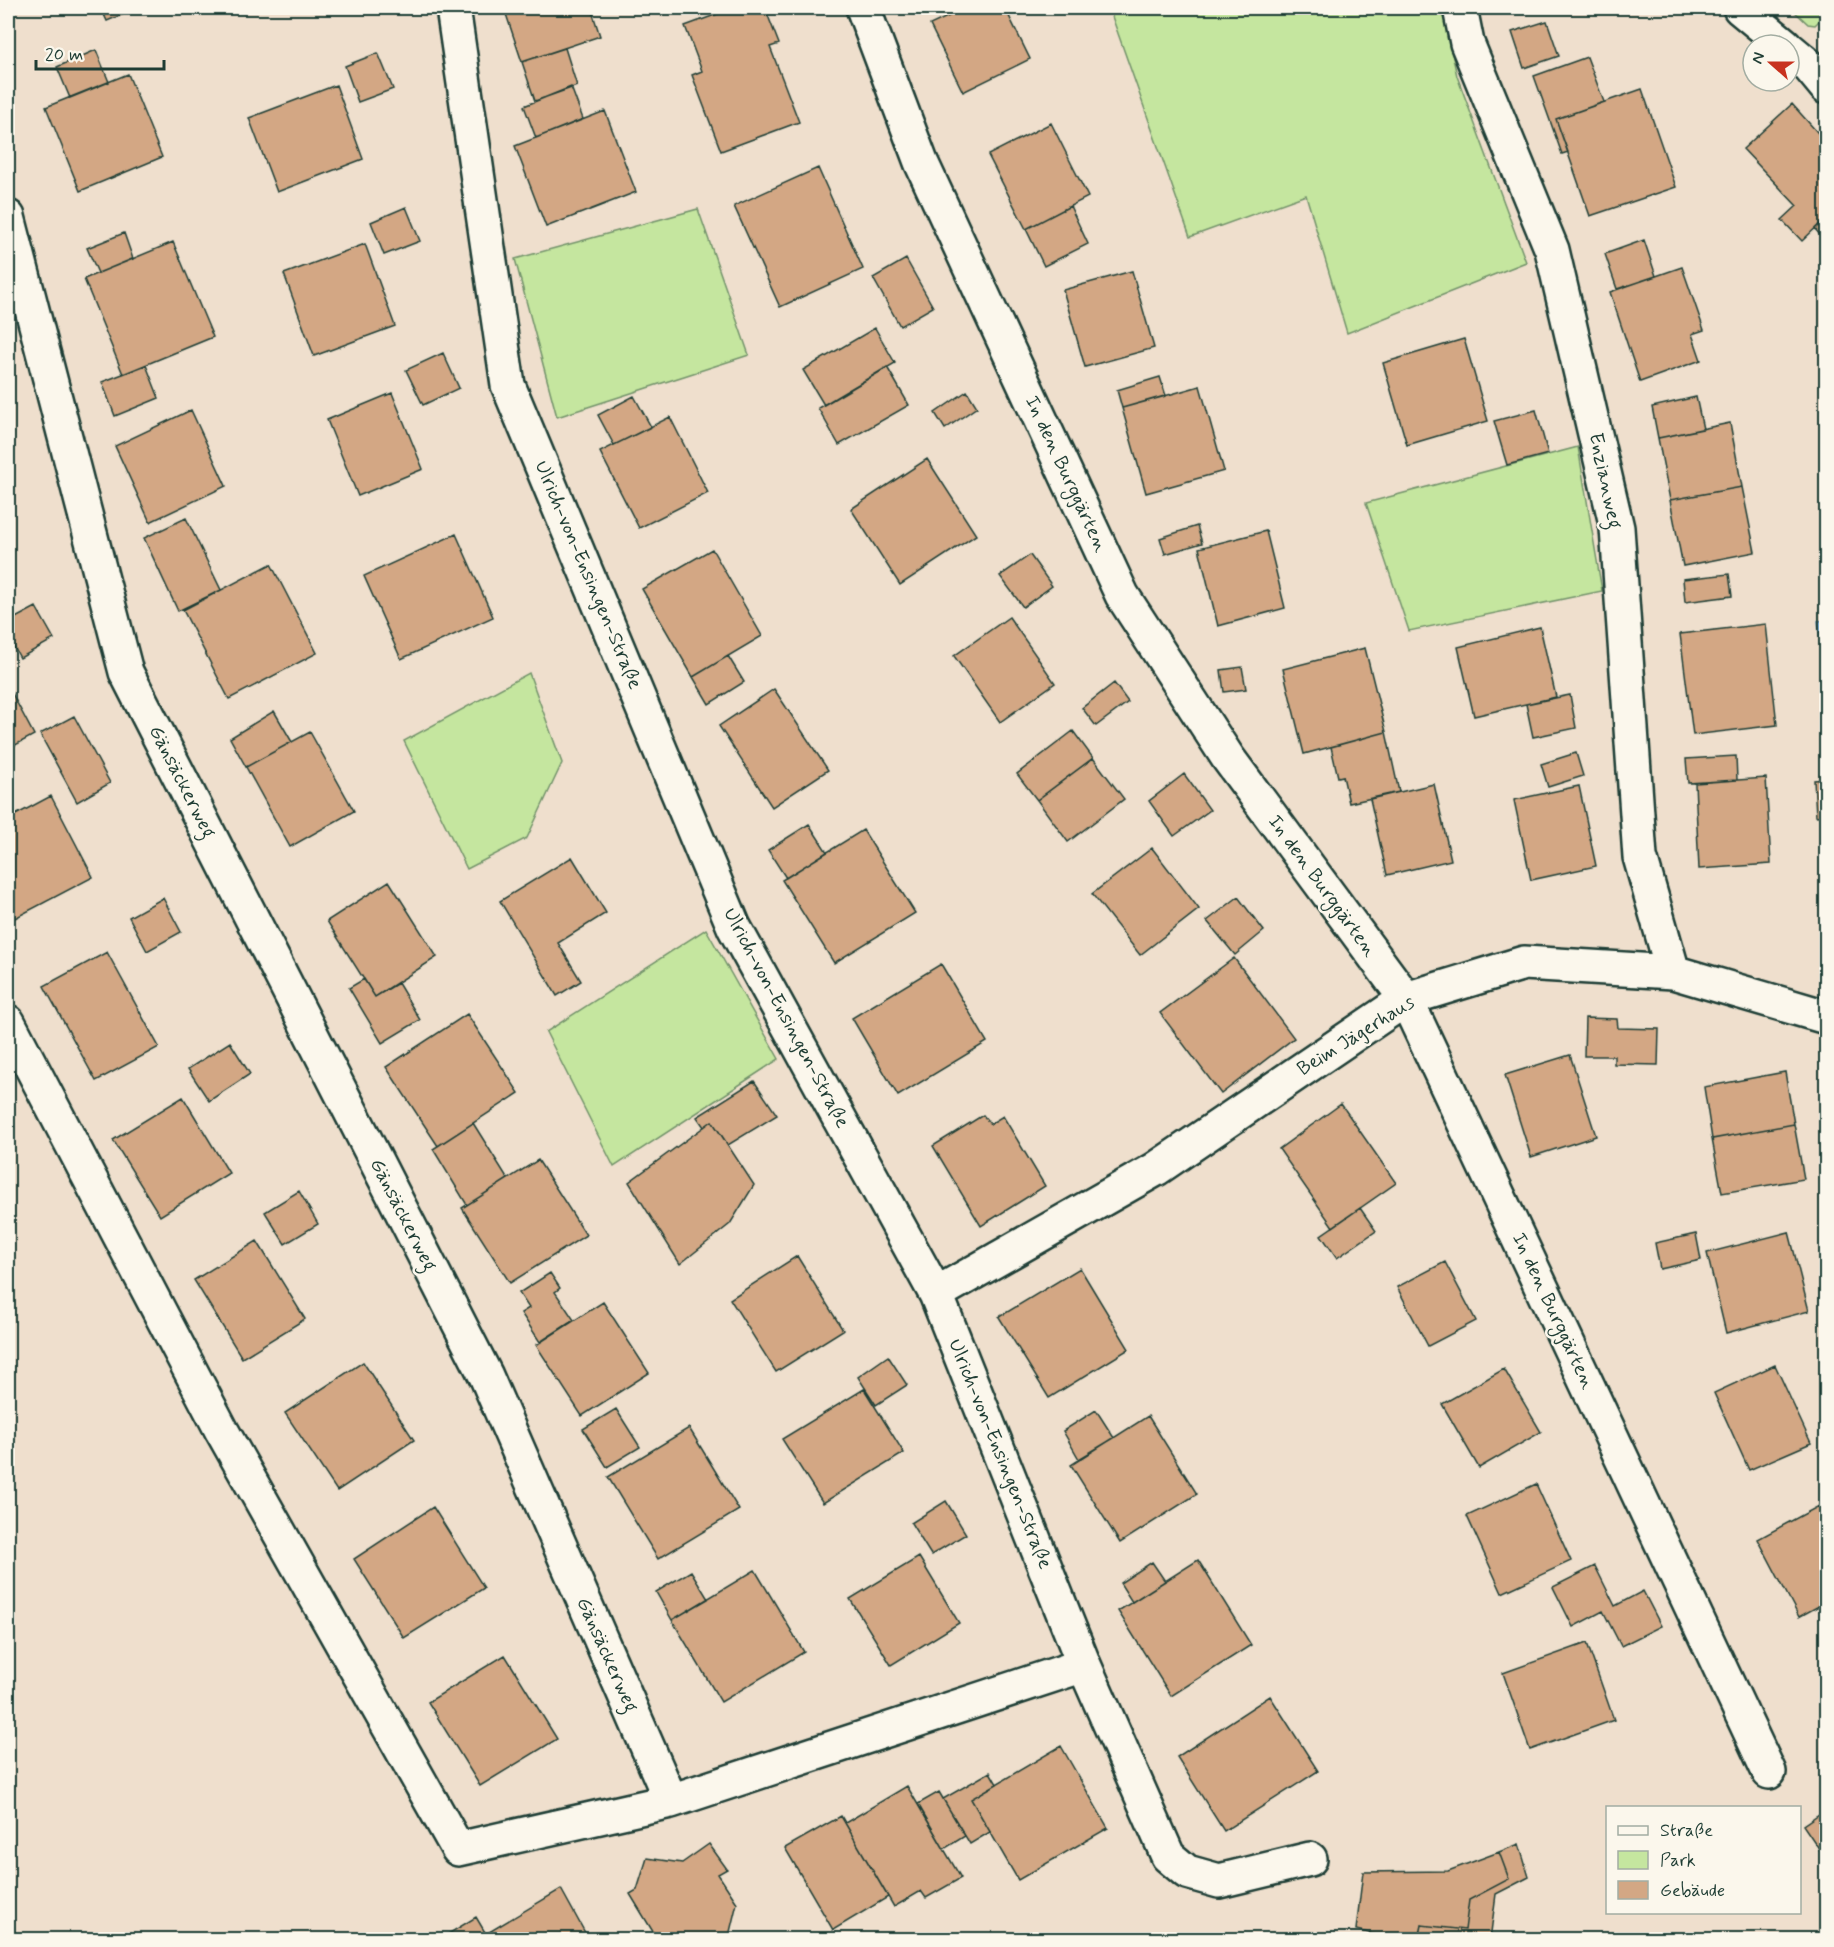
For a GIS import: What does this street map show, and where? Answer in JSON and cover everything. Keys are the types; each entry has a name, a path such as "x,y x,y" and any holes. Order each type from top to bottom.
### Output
{"street":[{"name":"Ulrich-von-Ensingen-Straße","path":"453,8 508,385 734,927 936,1294 1084,1665 1167,1856 1187,1872 1219,1881 1310,1859"},
{"name":"In den Burggärten","path":"862,8 921,162 1122,595 1228,758 1406,999 1770,1772"},
{"name":"Enzianweg","path":"1460,8 1467,43 1551,250 1617,528 1640,858 1673,972"},
{"path":"1740,8 1770,33"},
{"path":"1801,59 1827,87"},
{"name":"Gänsäckerweg","path":"8,217 126,672 486,1376 671,1801"},
{"name":"Beim Jägerhaus","path":"936,1294 1156,1169 1406,999 1524,963 1673,972 1827,1017"},
{"path":"8,1022 222,1431 458,1849 671,1801 1084,1665"}],"green space":[{"path":"1109,8 1442,8 1457,76 1526,262 1347,333 1306,195 1190,237"},
{"path":"1791,8 1826,8 1815,25 1808,24"},
{"path":"698,209 749,355 557,417 515,259"},
{"path":"1578,447 1602,591 1409,631 1366,503"},
{"path":"529,673 562,763 527,838 467,869 404,741"},
{"path":"706,929 779,1059 614,1167 546,1032"}],"water":[{"path":"1826,620 1826,669 1824,669 1818,621"}],"building":[{"path":"101,8 138,8 107,21"},
{"path":"504,8 591,8 600,36 522,62"},
{"path":"734,8 765,8 779,44 770,47 799,122 721,151 692,75 702,71 685,26"},
{"path":"966,8 1027,8 1009,16 1030,59 963,92 930,25"},
{"path":"1547,21 1559,56 1524,68 1512,32"},
{"path":"565,48 577,86 535,101 522,62"},
{"path":"96,50 109,82 70,98 57,67"},
{"path":"378,53 393,89 358,102 345,66"},
{"path":"1587,57 1604,102 1556,119 1568,152 1562,154 1534,76"},
{"path":"128,74 162,157 80,191 46,107"},
{"path":"336,85 363,159 277,192 249,118"},
{"path":"571,87 583,119 536,138 524,106"},
{"path":"1642,89 1676,187 1590,216 1556,119"},
{"path":"1792,104 1826,142 1826,218 1802,241 1782,220 1797,206 1743,149"},
{"path":"605,111 636,192 546,227 515,146"},
{"path":"1051,123 1088,197 1026,229 988,155"},
{"path":"818,168 863,269 780,307 734,206"},
{"path":"1070,206 1088,244 1044,266 1026,229"},
{"path":"406,207 420,241 384,255 371,222"},
{"path":"1826,218 1826,242 1815,229"},
{"path":"124,233 133,259 98,273 87,248"},
{"path":"1644,240 1656,276 1617,289 1605,254"},
{"path":"173,242 213,337 123,374 84,279"},
{"path":"365,244 395,326 314,356 284,274"},
{"path":"906,259 933,307 900,326 873,278"},
{"path":"1682,267 1704,330 1692,334 1701,360 1640,382 1610,292"},
{"path":"1132,271 1154,348 1085,367 1063,290"},
{"path":"875,328 895,363 824,405 803,370"},
{"path":"1464,339 1488,421 1407,445 1383,363"},
{"path":"443,353 459,388 423,405 406,370"},
{"path":"146,365 159,398 115,416 102,382"},
{"path":"887,367 909,405 839,445 818,408"},
{"path":"1160,377 1166,396 1122,408 1117,390"},
{"path":"1200,386 1224,471 1146,493 1122,408"},
{"path":"967,391 977,407 945,429 935,413"},
{"path":"392,393 423,469 358,496 327,420"},
{"path":"634,396 651,427 614,445 598,415"},
{"path":"1696,397 1703,429 1658,438 1652,407"},
{"path":"191,410 226,486 150,522 115,446"},
{"path":"1536,410 1548,454 1507,465 1494,421"},
{"path":"670,417 708,493 639,528 600,452"},
{"path":"1730,423 1742,487 1670,500 1658,438"},
{"path":"927,459 976,535 900,585 851,509"},
{"path":"1742,487 1755,552 1683,566 1670,500"},
{"path":"186,518 221,590 178,611 144,538"},
{"path":"1197,526 1202,543 1165,554 1160,538"},
{"path":"1266,531 1285,608 1218,626 1199,548"},
{"path":"456,534 493,617 401,659 364,576"},
{"path":"712,549 762,636 693,677 642,589"},
{"path":"1030,555 1052,586 1023,607 1000,576"},
{"path":"271,564 317,653 229,699 183,610"},
{"path":"1729,574 1732,596 1685,602 1683,579"},
{"path":"36,607 54,639 20,658 8,636 8,622"},
{"path":"1009,617 1055,683 1000,722 954,656"},
{"path":"1766,624 1777,725 1693,735 1680,634"},
{"path":"1540,627 1556,697 1474,716 1458,647"},
{"path":"1365,648 1386,732 1304,754 1283,669"},
{"path":"728,656 744,682 709,704 693,677"},
{"path":"1242,667 1246,689 1224,692 1221,670"},
{"path":"1114,683 1128,702 1096,726 1082,708"},
{"path":"8,686 34,735 8,749"},
{"path":"774,689 828,770 772,807 719,726"},
{"path":"1570,695 1576,728 1533,737 1526,704"},
{"path":"274,711 292,742 246,767 230,738"},
{"path":"74,716 110,783 77,802 40,734"},
{"path":"1073,731 1093,758 1037,800 1017,774"},
{"path":"310,732 354,811 290,847 246,767"},
{"path":"1386,732 1399,792 1349,803 1343,776 1338,777 1331,747"},
{"path":"1576,753 1583,776 1548,787 1541,764"},
{"path":"1736,756 1737,780 1688,783 1686,759"},
{"path":"1093,758 1124,799 1068,842 1037,800"},
{"path":"1184,774 1210,810 1174,836 1149,801"},
{"path":"1766,778 1771,864 1699,869 1695,783"},
{"path":"1826,779 1826,815 1816,816 1814,780"},
{"path":"1434,784 1451,860 1387,875 1370,799"},
{"path":"1579,786 1596,866 1531,880 1514,800"},
{"path":"51,796 93,877 15,918 8,903 8,819"},
{"path":"809,824 827,852 786,878 768,850"},
{"path":"863,830 915,913 834,963 782,880"},
{"path":"1152,848 1199,909 1140,955 1092,894"},
{"path":"572,857 606,913 558,943 581,981 557,996 500,901"},
{"path":"389,881 437,957 375,997 327,921"},
{"path":"1238,897 1264,931 1235,955 1207,921"},
{"path":"163,898 181,932 147,951 129,917"},
{"path":"107,952 159,1047 96,1081 44,986"},
{"path":"1234,958 1294,1038 1221,1094 1160,1013"},
{"path":"941,964 987,1042 898,1096 852,1018"},
{"path":"364,979 375,997 398,983 420,1020 382,1043 349,988"},
{"path":"467,1014 519,1093 438,1146 386,1067"},
{"path":"1585,1018 1617,1019 1618,1028 1659,1029 1658,1065 1614,1064 1614,1056 1584,1056"},
{"path":"230,1042 250,1074 209,1101 188,1069"},
{"path":"1570,1055 1596,1136 1531,1157 1505,1075"},
{"path":"1785,1072 1794,1124 1712,1139 1704,1087"},
{"path":"754,1081 777,1115 728,1145 712,1121 704,1127 697,1117"},
{"path":"183,1097 229,1173 160,1216 113,1140"},
{"path":"1341,1104 1396,1183 1333,1227 1279,1149"},
{"path":"983,1115 990,1124 1003,1116 1045,1186 981,1226 933,1146"},
{"path":"712,1121 754,1185 730,1224 680,1264 629,1182"},
{"path":"473,1123 508,1179 467,1205 433,1149"},
{"path":"1794,1124 1804,1179 1722,1193 1712,1139"},
{"path":"538,1160 586,1235 510,1283 462,1208"},
{"path":"299,1191 318,1224 285,1244 265,1212"},
{"path":"1360,1208 1376,1231 1337,1258 1321,1235"},
{"path":"1789,1232 1809,1311 1726,1333 1707,1253"},
{"path":"1696,1234 1701,1260 1660,1269 1655,1243"},
{"path":"257,1241 305,1319 242,1358 194,1280"},
{"path":"797,1256 843,1330 776,1372 730,1299"},
{"path":"1445,1262 1476,1321 1428,1346 1397,1287"},
{"path":"1080,1268 1129,1349 1049,1398 999,1317"},
{"path":"550,1273 560,1288 555,1292 574,1320 540,1342 521,1313 529,1308 519,1293"},
{"path":"603,1302 649,1373 582,1416 536,1345"},
{"path":"888,1356 907,1385 876,1405 858,1377"},
{"path":"363,1362 414,1440 337,1491 285,1413"},
{"path":"1775,1365 1811,1443 1749,1470 1714,1393"},
{"path":"1504,1369 1541,1432 1479,1468 1442,1404"},
{"path":"864,1389 904,1453 823,1503 782,1439"},
{"path":"616,1409 640,1447 607,1467 583,1429"},
{"path":"1096,1410 1114,1438 1079,1459 1063,1431"},
{"path":"1148,1416 1197,1494 1120,1543 1071,1465"},
{"path":"689,1428 739,1510 658,1559 608,1477"},
{"path":"1536,1484 1571,1561 1502,1593 1467,1516"},
{"path":"946,1501 966,1534 931,1555 911,1523"},
{"path":"1819,1506 1826,1521 1826,1602 1799,1617 1758,1539"},
{"path":"433,1507 484,1588 404,1638 354,1559"},
{"path":"919,1557 959,1623 891,1665 850,1599"},
{"path":"1198,1560 1251,1645 1171,1696 1118,1611"},
{"path":"1152,1562 1165,1581 1132,1602 1120,1583"},
{"path":"1595,1566 1615,1606 1643,1591 1661,1626 1621,1646 1603,1611 1573,1627 1553,1587"},
{"path":"755,1570 804,1652 721,1702 672,1620"},
{"path":"691,1571 708,1599 672,1620 656,1592"},
{"path":"1587,1643 1614,1720 1530,1750 1503,1673"},
{"path":"505,1655 557,1739 480,1786 428,1702"},
{"path":"1270,1696 1318,1771 1224,1831 1177,1757"},
{"path":"1061,1746 1108,1828 1018,1880 971,1799"},
{"path":"990,1772 997,1784 971,1799 990,1832 970,1844 943,1799"},
{"path":"907,1786 961,1878 926,1898 921,1891 894,1907 845,1823"},
{"path":"939,1792 965,1836 944,1849 918,1804"},
{"path":"1822,1812 1826,1818 1826,1854 1824,1856 1803,1825"},
{"path":"841,1816 888,1897 833,1930 785,1848"},
{"path":"709,1844 727,1869 718,1874 737,1903 728,1940 658,1940 630,1894 637,1890 647,1858 682,1863"},
{"path":"1519,1844 1529,1877 1496,1894 1490,1940 1462,1940 1420,1934 1422,1925 1465,1930 1469,1900 1509,1879 1499,1852"},
{"path":"1499,1852 1509,1879 1469,1900 1465,1930 1422,1925 1419,1940 1398,1940 1356,1930 1363,1872 1448,1871"},
{"path":"561,1889 589,1940 440,1939 476,1917 486,1934"}]}
